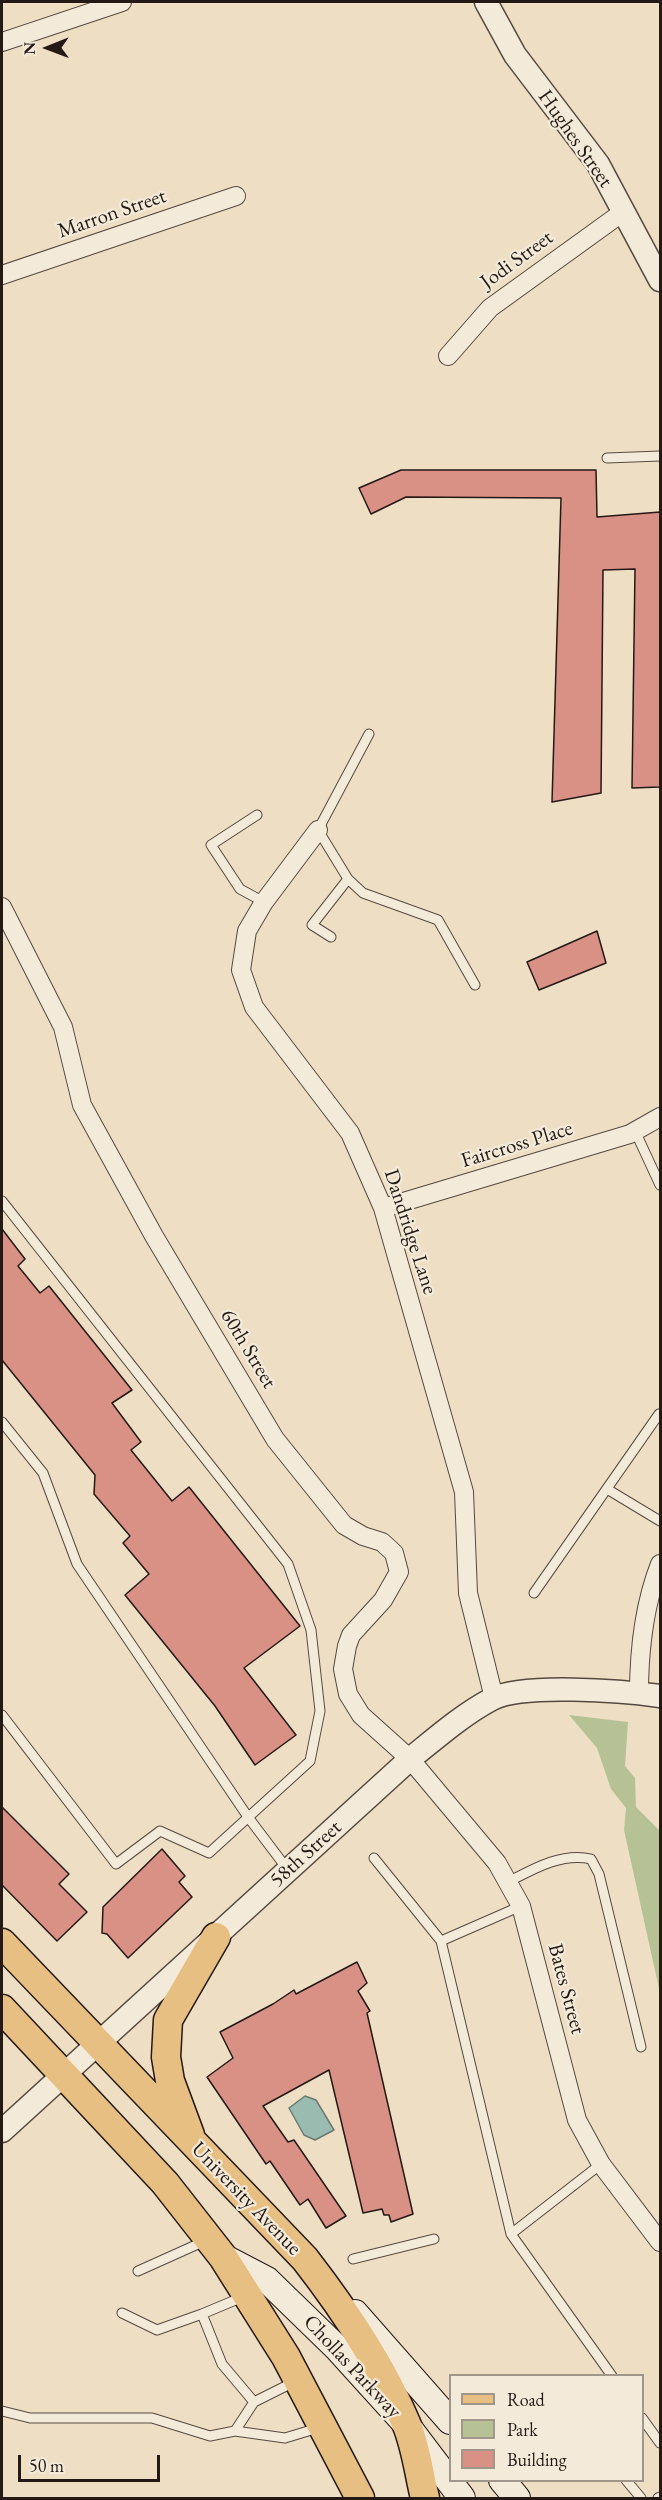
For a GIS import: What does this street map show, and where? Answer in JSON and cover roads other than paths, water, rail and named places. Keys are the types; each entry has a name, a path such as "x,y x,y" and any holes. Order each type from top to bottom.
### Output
{"main road":[{"path":"194,2145 170,2081 166,2057 168,2020 216,1936"},
{"name":"University Avenue","path":"2,1943 305,2259 332,2294 373,2360 406,2424 425,2499"},
{"path":"2,2009 165,2183 216,2248 298,2380 360,2499"},
{"name":"Chollas Parkway","path":"216,2248 267,2280 338,2349 406,2424 449,2482"},
{"name":"Chollas Parkway","path":"305,2259 449,2420"},
{"name":"Chollas Parkway","path":"449,2482 462,2499"},
{"path":"503,2482 517,2499"}],"street":[{"path":"2,42 122,2"},
{"name":"Hughes Street","path":"486,2 515,55 598,164 660,280"},
{"name":"Marron Street","path":"2,274 236,196"},
{"name":"Jodi Street","path":"448,356 489,308 623,212"},
{"name":"Dandridge Lane","path":"318,830 264,902 247,931 241,970 254,1007 350,1133 383,1208 464,1492 468,1593 494,1698"},
{"name":"60th Street","path":"2,907 63,1027 82,1105 154,1236 269,1429 344,1525 363,1536 382,1542 394,1553 399,1572 382,1600 351,1635 343,1669 348,1694 361,1715 410,1759"},
{"name":"Faircross Place","path":"383,1208 635,1131 660,1117"},
{"path":"650,1695 639,1665 650,1591 660,1564"},
{"name":"58th Street","path":"3,2125 98,2045 410,1759 454,1723 494,1698 537,1689 650,1695"},
{"name":"Bates Street","path":"410,1759 497,1863 521,1906 577,2120 601,2164 660,2242"}],"lane":[{"path":"607,458 660,456"},
{"path":"369,734 318,830 348,879 363,893 438,920 475,985"},
{"path":"257,815 211,845 240,889 264,902"},
{"path":"331,937 312,925 348,879"},
{"path":"635,1131 660,1185"},
{"path":"2,1201 288,1564 311,1630 320,1711 310,1761 209,1853 160,1831 116,1864 2,1715"},
{"path":"534,1593 659,1414"},
{"path":"2,1422 43,1473 77,1564 248,1817 288,1870"},
{"path":"607,1489 660,1521"},
{"path":"508,1882 532,1869 566,1857 591,1858 599,1874 641,2047"},
{"path":"374,1858 441,1941 511,2234 611,2374"},
{"path":"441,1941 521,1906"},
{"path":"511,2234 601,2164"},
{"path":"353,2259 434,2239"},
{"path":"138,2271 216,2248"},
{"path":"122,2313 157,2330 247,2295"},
{"path":"201,2314 222,2364 254,2402"},
{"path":"235,2431 254,2402 298,2380"},
{"path":"2,2411 30,2418 152,2418 210,2436 235,2431 285,2438 323,2426"},
{"path":"644,2421 660,2443"},
{"path":"627,2482 641,2499"}],"water":[{"path":"305,2096 316,2100 334,2130 315,2140 304,2135 289,2108"}]}
